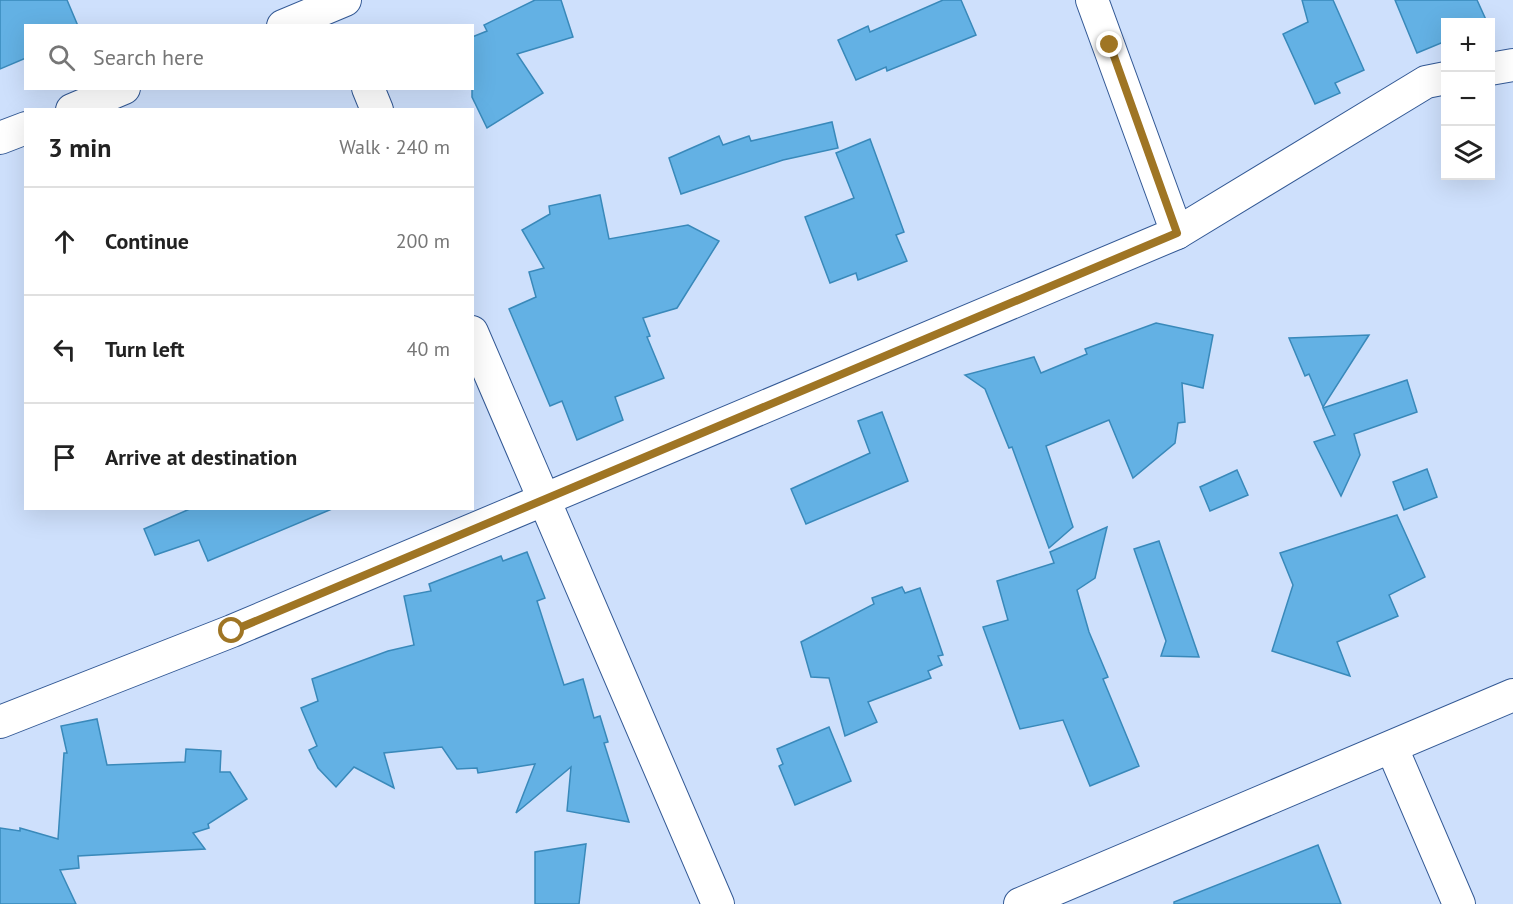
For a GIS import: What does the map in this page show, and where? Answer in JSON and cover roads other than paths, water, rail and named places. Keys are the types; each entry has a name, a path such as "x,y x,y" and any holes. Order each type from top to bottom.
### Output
{"street":[{"path":"1092,0 1177,233"},
{"path":"289,24 337,8"},
{"path":"1495,68 1513,65"},
{"path":"0,722 232,631 1177,233 1426,82 1441,79"},
{"path":"77,108 119,90"},
{"path":"369,90 376,108"},
{"path":"0,138 24,129"},
{"path":"474,337 718,904"},
{"path":"1020,904 1513,695"},
{"path":"1392,748 1458,901"}]}
